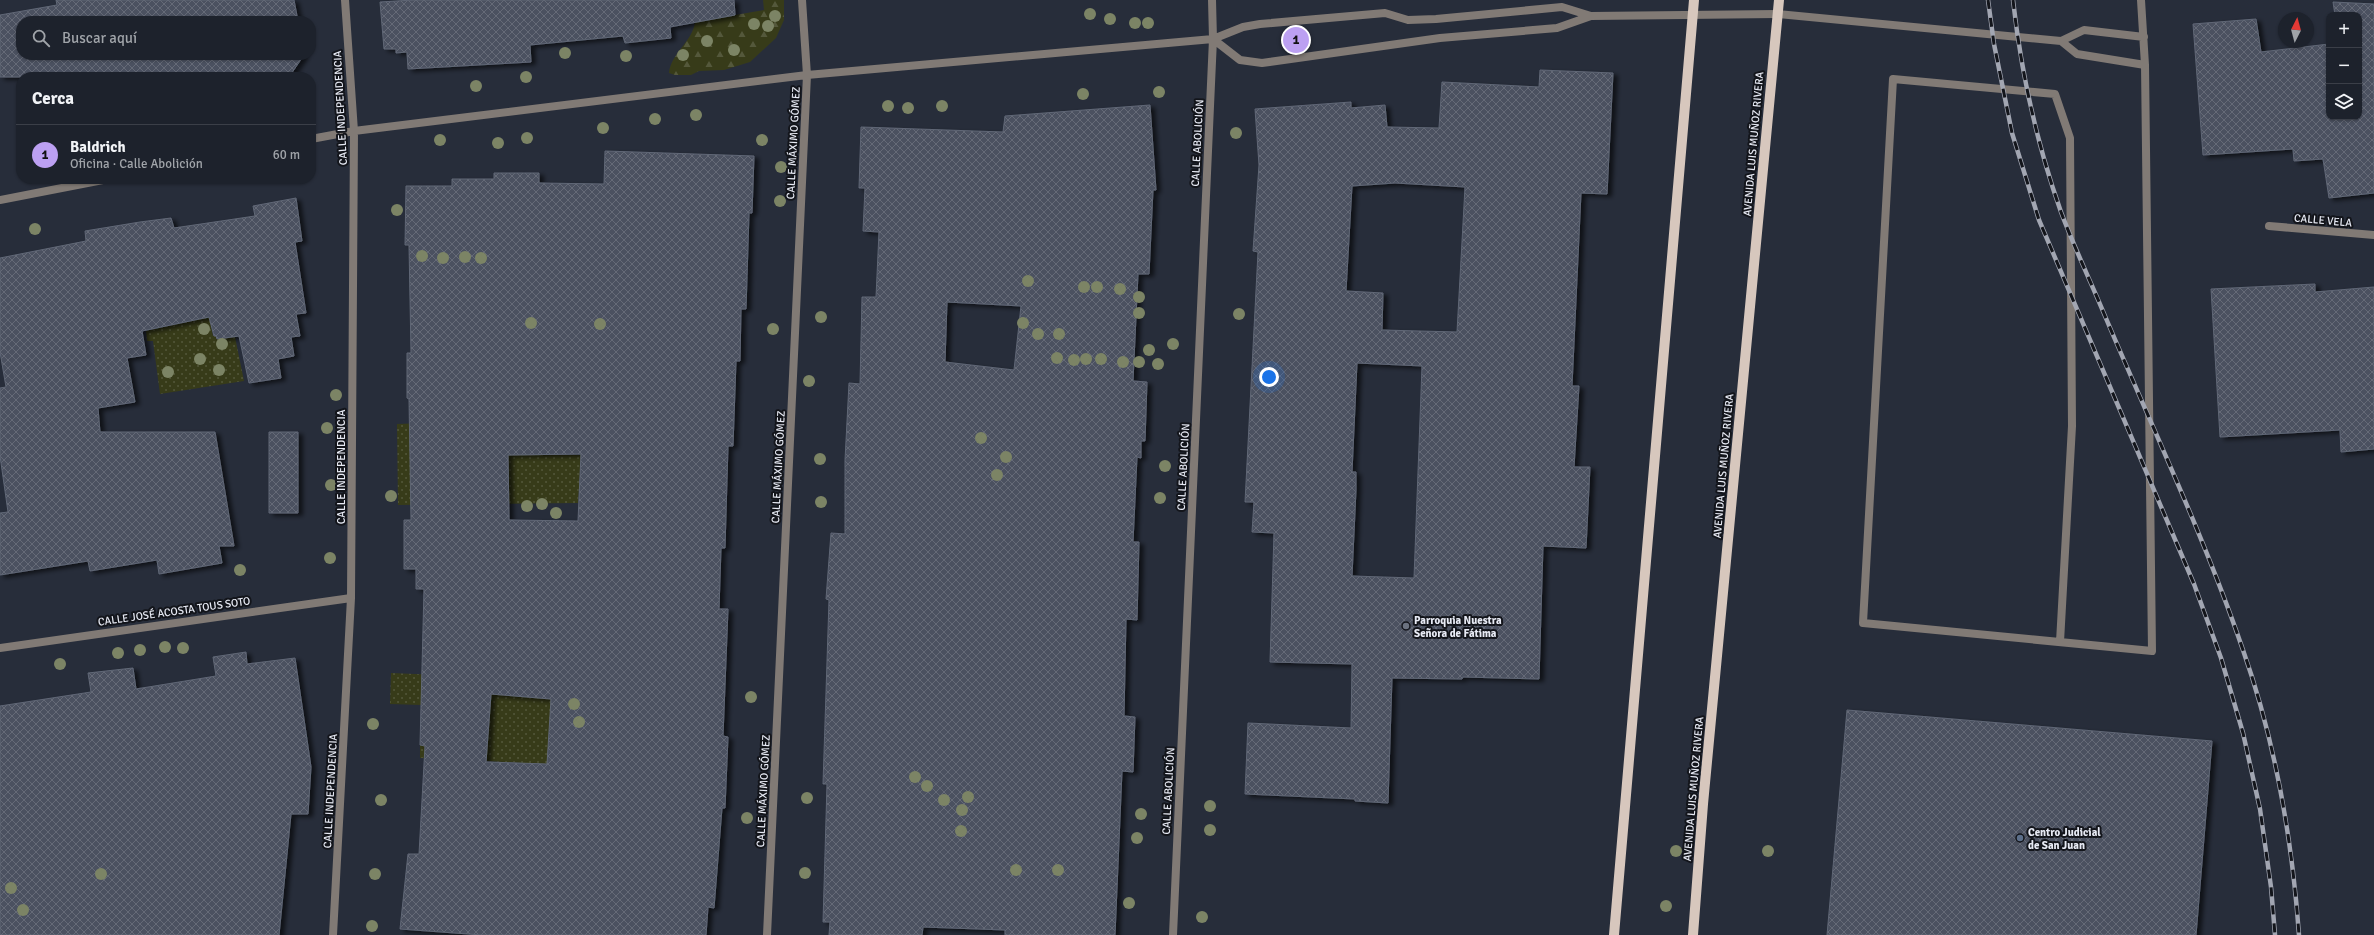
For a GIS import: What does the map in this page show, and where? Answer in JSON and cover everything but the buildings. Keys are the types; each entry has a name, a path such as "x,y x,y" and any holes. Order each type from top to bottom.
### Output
{"main road":[{"path":"1614,935 1694,0"},
{"name":"AVENIDA LUIS MUÑOZ RIVERA","path":"1693,935 1703,804 1779,0"}],"street":[{"name":"CALLE INDEPENDENCIA","path":"333,935 350,598 354,131 345,0"},
{"name":"CALLE MÁXIMO GÓMEZ","path":"767,935 807,75 802,0"},
{"name":"CALLE ABOLICIÓN","path":"1173,935 1213,39 1212,0"},
{"path":"2060,642 2072,426 2070,138 2055,94 1893,79 1864,623 2152,651 2145,65 2141,0"},
{"path":"316,139 354,131 807,75 1213,39 1244,27 1260,24 1384,13 1408,20 1562,7 1591,16 1777,14 2061,41 2084,30 2144,37"},
{"path":"1213,39 1240,60 1262,63 1440,38 1557,28 1591,16"},
{"path":"2061,41 2077,54 2145,65"},
{"path":"0,200 82,184"},
{"name":"CALLE VELA","path":"2269,226 2374,235"},
{"name":"CALLE JOSÉ ACOSTA TOUS SOTO","path":"0,648 350,598"}],"green space":[{"path":"763,0 784,0 784,20 776,38 750,62 724,70 699,71 691,75 675,75 669,73 674,59 690,35 695,22 764,10"},
{"path":"209,317 213,336 217,336 217,339 235,337 244,381 160,394 153,341 147,341 146,331"},
{"path":"540,419 549,454 581,455 578,503 398,505 397,424"},
{"path":"391,673 535,679 551,699 566,765 420,758 420,745 484,750 422,690 421,705 390,704"}],"railway":[{"path":"1988,0 1994,44 2012,133 2039,220 2194,584 2221,658 2243,733 2260,809 2271,887 2275,935"},
{"path":"2013,0 2020,54 2031,108 2044,160 2061,212 2195,523 2228,607 2254,684 2273,755 2287,826 2299,935"}],"place":[{"name":"Baldrich","path":"1296,40"},
{"name":"Parroquia Nuestra Señora de Fátima","path":"1406,626"},
{"name":"Centro Judicial de San Juan","path":"2020,838"}]}
